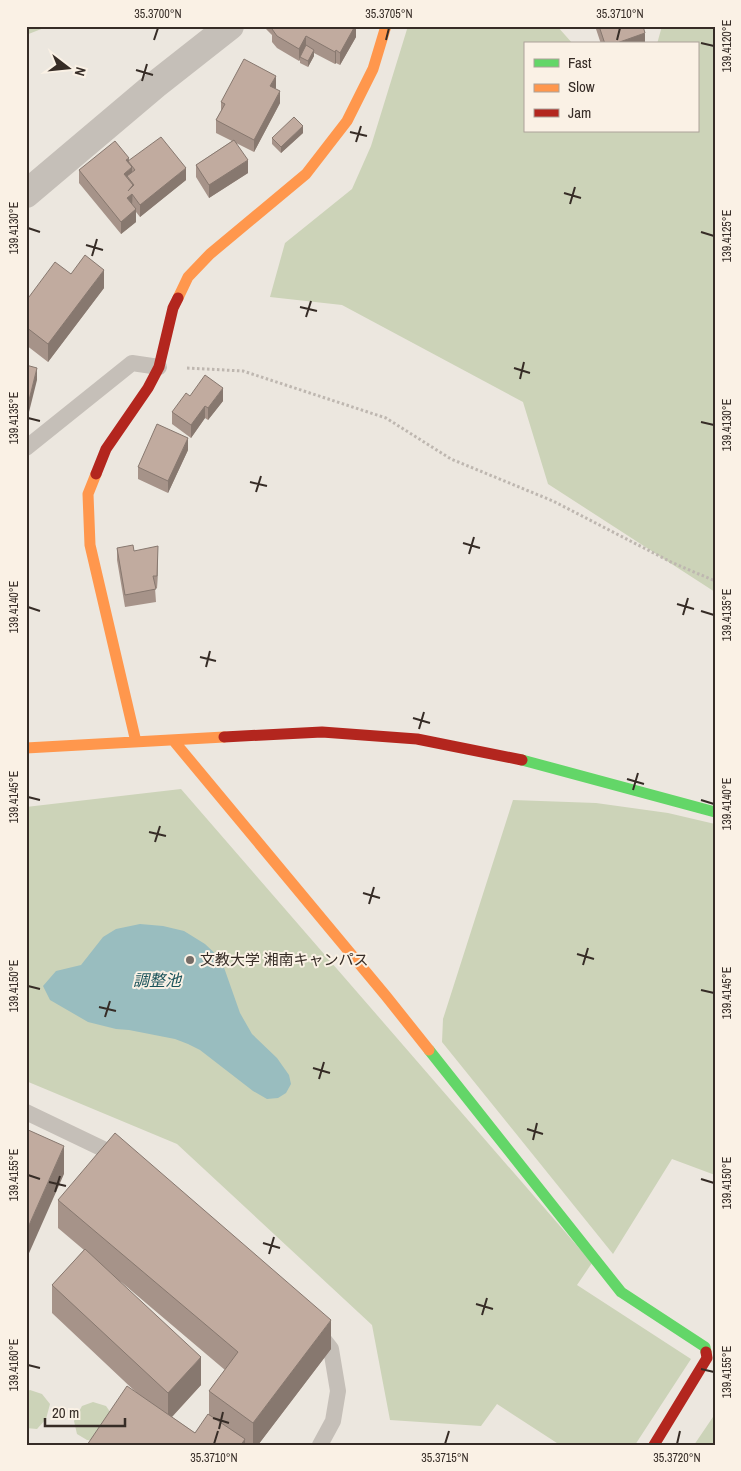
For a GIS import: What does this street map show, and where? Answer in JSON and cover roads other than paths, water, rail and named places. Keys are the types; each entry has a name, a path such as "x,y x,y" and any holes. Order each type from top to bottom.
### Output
{"street":[{"path":"26,194 155,85 230,26"},
{"path":"136,742 90,545 88,494 106,448 148,388 160,367 173,308 188,278 210,254 306,174 348,121 373,69 386,26"},
{"path":"26,748 322,732 417,739 510,757 715,812"},
{"path":"173,740 386,996 621,1292 705,1347 707,1358 654,1445"}],"lane":[{"path":"26,448 132,363 160,367"},
{"path":"26,1112 109,1151 134,1165"},
{"path":"310,1321 331,1350 338,1390 333,1421 320,1445"}],"water":[{"name":"調整池","path":"140,924 163,926 184,931 205,944 221,959 240,1013 252,1034 277,1058 289,1075 291,1084 286,1093 278,1098 267,1099 253,1091 200,1050 188,1044 175,1039 116,1029 88,1022 50,1000 43,986 56,971 81,965 103,937 116,929"}],"place":[{"name":"文教大学 湘南キャンパス","path":"190,960"}]}
